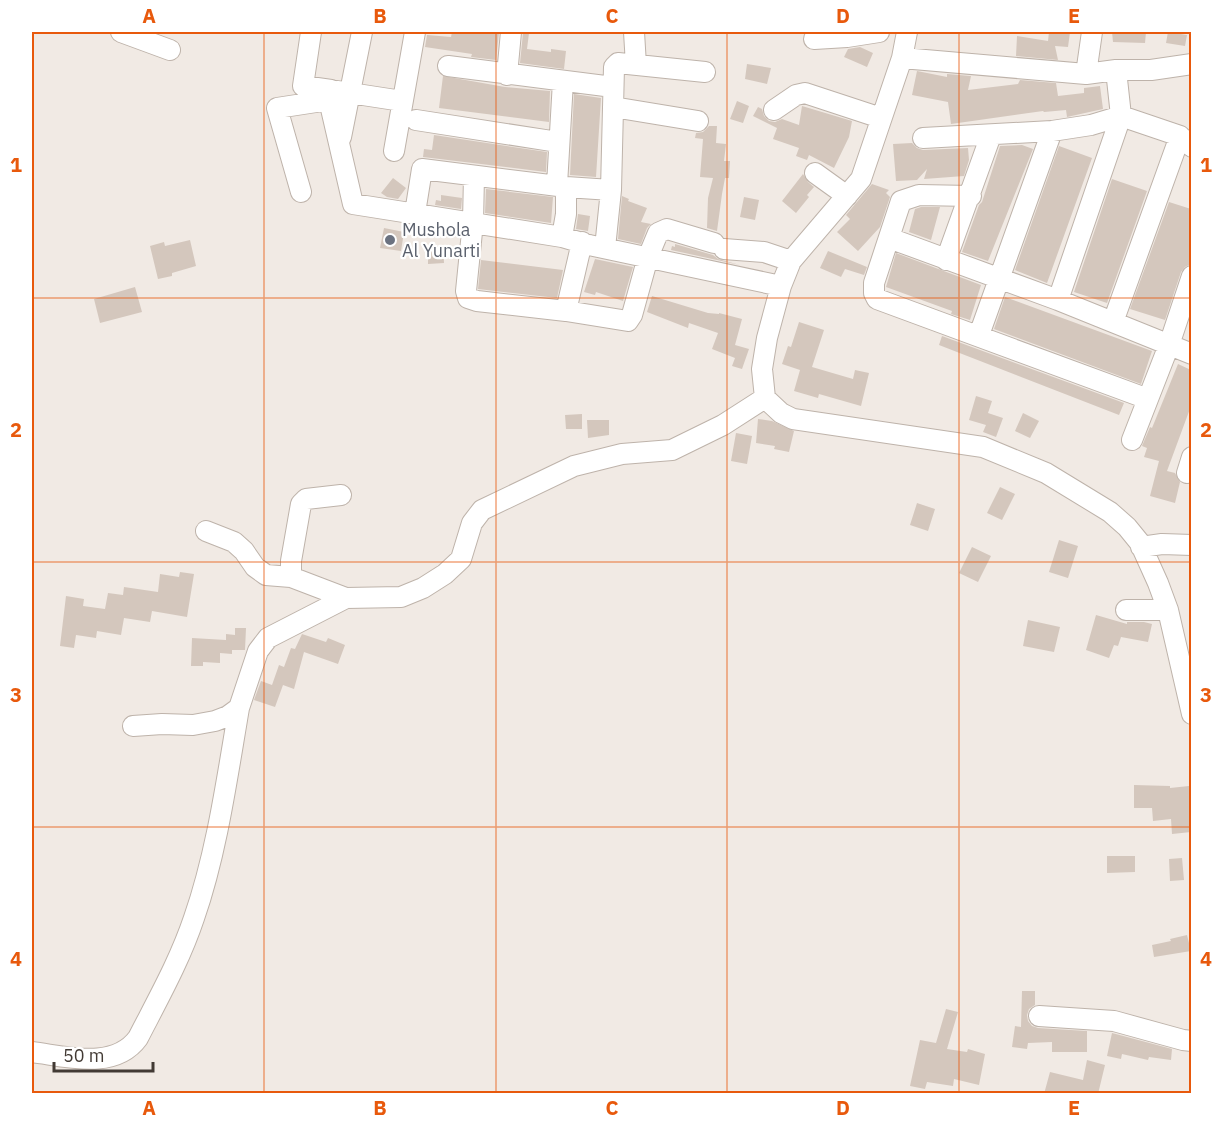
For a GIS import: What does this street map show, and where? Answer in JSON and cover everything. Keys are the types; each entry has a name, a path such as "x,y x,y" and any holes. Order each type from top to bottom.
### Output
{"street":[{"path":"121,32 170,50"},
{"path":"295,105 303,86 311,32"},
{"path":"362,32 336,94 340,146 353,204 562,237 589,245 781,286"},
{"path":"394,151 416,32"},
{"path":"507,75 511,32"},
{"path":"634,32 636,65"},
{"path":"814,39 879,32"},
{"path":"907,32 902,58 861,179 791,261 781,286 767,338 762,369 765,398 793,419 983,447 1046,473 1110,512 1127,527 1141,547 1168,610 1191,714"},
{"path":"1086,74 1092,32"},
{"path":"902,58 1086,74 1116,70 1151,70 1191,64"},
{"path":"605,248 611,190 614,67 618,63 705,72"},
{"path":"448,66 613,87"},
{"path":"1058,300 1121,116 1116,70"},
{"path":"562,237 566,214 561,186 558,142 563,81"},
{"path":"303,86 336,94 402,101"},
{"path":"774,111 796,95 805,93 881,118"},
{"path":"301,192 277,108 336,94"},
{"path":"613,107 698,121"},
{"path":"923,138 1052,131 1091,125 1121,116 1186,141 1113,322"},
{"path":"416,120 558,142"},
{"path":"979,335 1052,131"},
{"path":"946,260 992,135"},
{"path":"415,213 422,169 474,177 611,190"},
{"path":"815,173 847,196"},
{"path":"474,177 473,222 466,291 468,298 477,301 628,321 632,315 648,257 658,233 667,229 719,246 764,252 791,261"},
{"path":"970,196 919,195 902,201 874,283 874,296 1148,399"},
{"path":"889,238 1058,300 1191,354"},
{"path":"566,311 582,242"},
{"path":"1132,440 1169,345 1191,276"},
{"path":"206,531 234,543 244,551 255,567 266,574 291,577 346,598 401,597 423,588 445,574 461,559 472,523 482,510 574,466 622,454 672,450 723,425 765,398"},
{"path":"291,577 291,561 301,504 306,499 341,495"},
{"path":"1141,547 1162,544 1191,545"},
{"path":"32,1052 106,1058 124,1052 138,1038 173,969 194,918 219,823 239,708 258,651 268,638 346,598"},
{"path":"1126,610 1168,610"},
{"path":"133,726 193,725 215,722 239,708"},
{"path":"1039,1016 1114,1021 1191,1041"}],"building":[{"path":"452,32 499,32 496,60 425,47 427,35 451,37"},
{"path":"1049,32 1070,32 1068,47 1055,46 1058,60 1016,56 1017,36 1048,41"},
{"path":"1112,32 1146,32 1145,43 1113,42"},
{"path":"1168,32 1187,35 1185,46 1166,43"},
{"path":"523,33 529,33 527,49 566,51 564,69 520,63"},
{"path":"860,47 873,53 867,67 844,57 848,49"},
{"path":"747,64 771,68 767,84 745,79"},
{"path":"917,71 947,77 947,74 971,76 968,90 1018,84 1020,80 1056,83 1058,96 1084,93 1084,88 1100,86 1103,109 1067,117 1066,110 1043,111 951,124 948,102 912,95"},
{"path":"443,76 505,87 550,91 549,122 439,108"},
{"path":"574,94 601,98 596,177 570,175"},
{"path":"737,101 749,106 743,123 730,119"},
{"path":"802,106 852,121 849,137 834,168 809,155 807,160 796,156 799,148 773,139 777,128 753,116 758,107 762,109 769,121 775,122 782,119 799,125"},
{"path":"709,126 717,126 716,143 726,144 724,161 730,161 729,178 725,178 717,231 707,228 708,198 713,178 700,177 703,139 695,138 696,133 703,132"},
{"path":"434,135 547,152 546,172 423,157 424,149 432,150"},
{"path":"912,143 923,150 968,148 969,160 964,176 924,179 927,169 917,180 896,181 893,144"},
{"path":"1022,145 1033,149 988,261 962,252 982,202 1000,146"},
{"path":"1059,146 1092,158 1047,283 1015,270"},
{"path":"803,174 814,187 796,213 782,201"},
{"path":"393,178 406,188 398,199 381,193"},
{"path":"1112,179 1147,191 1107,303 1074,292"},
{"path":"872,184 889,190 886,193 890,197 880,227 858,251 837,232 850,219 846,215"},
{"path":"486,189 553,197 551,223 485,213"},
{"path":"441,195 462,198 461,209 435,205 436,200 441,201"},
{"path":"622,196 629,199 628,201 647,208 641,222 651,224 641,244 618,239"},
{"path":"744,197 759,200 755,220 740,217"},
{"path":"1169,202 1191,209 1191,264 1181,272 1165,320 1130,309"},
{"path":"940,207 931,240 909,232 915,209"},
{"path":"578,214 590,216 588,231 576,229"},
{"path":"384,228 404,232 401,251 380,248"},
{"path":"190,240 196,266 158,279 150,246 164,242 165,246"},
{"path":"675,244 713,255 718,259 740,265 671,250"},
{"path":"428,246 443,246 444,263 428,264"},
{"path":"828,251 867,267 864,275 845,269 841,277 820,268"},
{"path":"896,253 981,285 970,320 886,287"},
{"path":"595,259 633,267 623,301 596,292 595,295 584,292"},
{"path":"481,260 563,270 557,298 478,289"},
{"path":"135,287 142,312 100,323 94,299"},
{"path":"652,296 708,313 719,313 742,319 735,345 749,349 742,369 732,366 735,358 712,349 718,333 689,323 688,328 647,312"},
{"path":"1005,297 1152,351 1141,384 994,329"},
{"path":"799,322 824,330 812,367 853,379 855,370 869,373 861,406 819,394 818,398 794,391 800,370 782,364 788,346 791,347"},
{"path":"942,336 1124,403 1119,415 939,345"},
{"path":"1178,364 1191,370 1191,406 1167,471 1175,473 1180,482 1175,503 1150,496 1159,461 1144,457 1147,448 1142,446 1150,427 1152,428"},
{"path":"976,396 992,401 988,413 1003,418 996,437 983,432 986,425 969,420"},
{"path":"1023,413 1039,421 1030,438 1015,431"},
{"path":"582,414 582,429 566,429 565,415"},
{"path":"758,419 772,421 794,431 789,452 774,449 775,446 756,443"},
{"path":"587,420 609,420 609,435 588,438"},
{"path":"736,433 752,436 747,464 731,461"},
{"path":"1000,487 1015,494 1002,520 987,513"},
{"path":"917,503 935,509 928,531 910,525"},
{"path":"1059,540 1078,546 1068,578 1049,572"},
{"path":"972,547 991,556 978,582 959,573"},
{"path":"180,572 194,574 187,617 152,611 150,622 124,618 121,635 97,631 96,638 76,635 74,648 60,646 66,596 84,599 83,606 105,609 108,593 123,595 124,587 158,592 160,574 179,577"},
{"path":"1096,615 1127,624 1127,622 1144,622 1152,624 1148,642 1121,637 1118,646 1114,645 1109,658 1086,650"},
{"path":"1028,620 1060,627 1054,652 1023,646"},
{"path":"235,628 246,628 245,650 232,650 232,654 220,653 220,663 203,662 203,666 191,666 192,638 226,640 226,634 235,635"},
{"path":"302,634 326,642 328,638 345,645 338,664 304,652 294,689 283,685 275,707 254,700 261,681 272,685 279,665 284,667 291,648 295,649"},
{"path":"1134,785 1170,786 1170,788 1189,786 1191,832 1172,834 1171,819 1153,821 1152,808 1134,808"},
{"path":"1107,856 1135,856 1135,872 1107,873"},
{"path":"1182,858 1184,880 1170,881 1169,859"},
{"path":"1187,935 1191,951 1154,957 1152,945"},
{"path":"1022,991 1035,991 1035,1005 1029,1009 1027,1015 1032,1026 1087,1031 1087,1052 1052,1052 1052,1042 1028,1043 1027,1049 1012,1047 1015,1026 1021,1027"},
{"path":"946,1009 958,1012 947,1049 967,1052 968,1049 985,1054 979,1085 954,1079 953,1086 927,1082 925,1089 910,1086 920,1040 936,1043"},
{"path":"1112,1033 1172,1049 1171,1060 1149,1057 1148,1060 1122,1054 1121,1059 1107,1056"},
{"path":"1087,1060 1105,1065 1098,1094 1044,1094 1050,1072 1083,1080"}],"place":[{"name":"Mushola Al Yunarti","path":"390,240"}]}
